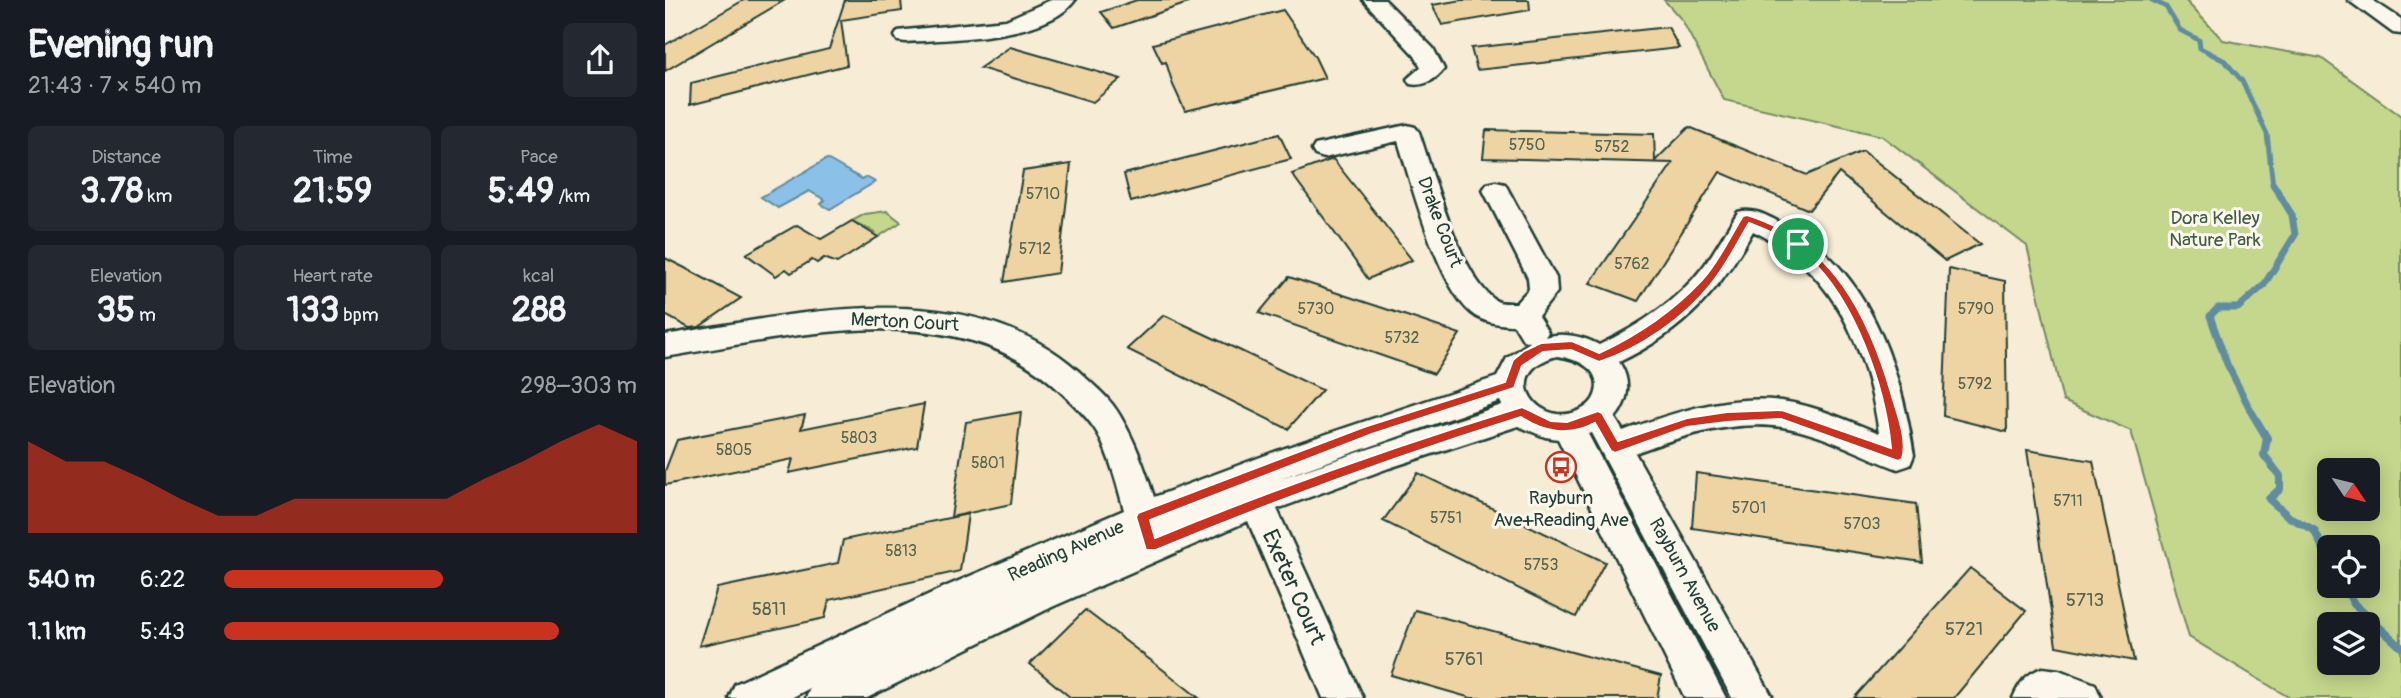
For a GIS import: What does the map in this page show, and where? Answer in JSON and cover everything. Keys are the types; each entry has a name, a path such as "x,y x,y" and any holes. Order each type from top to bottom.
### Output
{"street":[{"path":"906,36 983,33 1039,16 1065,0"},
{"path":"1373,0 1425,53 1433,69 1418,79"},
{"path":"2358,0 2401,28"},
{"name":"Drake Court","path":"1324,150 1407,132 1449,254 1475,299 1487,310 1523,314"},
{"path":"1496,190 1542,278 1543,292 1523,314 1541,348"},
{"path":"1599,358 1637,340 1669,317 1707,282 1747,218 1773,228 1814,257 1850,305 1872,346 1895,426 1898,455 1782,414 1687,422 1615,447"},
{"name":"Merton Court","path":"665,345 832,319 930,320 995,333 1029,348 1066,376 1100,411 1123,456 1147,532"},
{"path":"1572,345 1599,358 1609,368 1613,393 1608,406 1583,421 1543,423 1516,398 1517,363 1528,354 1541,348 1572,345"},
{"name":"Reading Avenue","path":"749,698 908,622 1147,532 1252,489 1412,446 1516,398"},
{"name":"Rayburn Avenue","path":"1583,421 1615,447 1753,698"},
{"name":"Rayburn Avenue","path":"1583,421 1706,698"},
{"name":"Exeter Court","path":"1252,489 1343,698"},
{"name":"Reading Avenue","path":"826,698 974,625 1147,532"},
{"path":"2033,698 2042,687 2081,698"}],"green space":[{"name":"Dora Kelley Nature Park","path":"1664,0 2185,0 2223,40 2321,58 2401,116 2401,698 2290,698 2189,637 2131,431 2063,401 2027,246 1882,136 1724,100 1682,20"},
{"path":"887,211 901,222 878,237 873,234 875,232 852,221 865,214"}],"water":[{"path":"827,159 862,179 866,177 875,182 830,209 821,204 825,200 809,191 778,208 761,197"}],"building":[{"path":"744,0 785,0 665,71 665,45"},
{"path":"845,0 901,0 902,11 841,20 847,65 690,105 691,83 829,49"},
{"path":"1137,0 1187,0 1188,3 1114,28 1101,12"},
{"path":"1462,0 1529,0 1530,10 1442,25 1432,5"},
{"path":"1283,10 1315,57 1325,78 1185,111 1166,62 1162,63 1153,44"},
{"path":"1668,27 1679,48 1477,70 1471,48"},
{"path":"1010,47 1121,79 1093,102 980,68"},
{"path":"1689,127 1807,175 1863,151 1980,244 1945,261 1839,173 1809,210 1720,172 1638,301 1590,283 1673,163 1483,158 1486,130 1654,134 1655,161"},
{"path":"1279,134 1291,159 1131,202 1124,174"},
{"path":"1333,159 1412,260 1368,279 1292,174"},
{"path":"1071,164 1058,273 1004,282 1023,171"},
{"path":"852,221 878,237 837,263 824,258 817,263 812,260 791,273 786,269 776,276 746,254 797,225 821,239"},
{"path":"665,258 741,298 699,327 689,328 665,315"},
{"path":"1949,269 2005,281 2007,432 1943,416"},
{"path":"1289,277 1460,334 1434,374 1259,313"},
{"path":"1164,315 1322,390 1288,429 1127,349"},
{"path":"924,404 917,447 789,473 793,459 665,485 665,471 677,440 805,415 801,429"},
{"path":"1021,412 1011,504 951,517 966,422"},
{"path":"2027,450 2093,461 2134,661 2056,646"},
{"path":"1418,473 1605,562 1576,617 1383,521"},
{"path":"1696,473 1916,504 1922,562 1692,528"},
{"path":"968,514 960,571 829,600 825,618 699,646 717,588 838,563 843,540"},
{"path":"1970,568 2026,611 1954,698 1854,698"},
{"path":"1085,610 1199,698 1071,698 1030,664"},
{"path":"1415,610 1661,676 1657,698 1471,698 1391,675"}],"waterway":[{"path":"2152,0 2166,7 2180,30 2199,40 2200,48 2225,61 2242,81 2267,134 2273,186"},
{"path":"2253,415 2227,364 2210,316 2218,308 2238,308 2264,285 2295,235 2292,215 2273,184"},
{"path":"2252,413 2267,438 2264,455 2280,476 2280,489 2269,499 2289,517 2314,530 2317,536"},
{"path":"2351,598 2401,647"}],"place":[{"name":"Rayburn Ave+Reading Ave","path":"1561,467"}],"route":[{"path":"1747,218 1773,228 1798,244 1814,257 1842,293 1872,346 1895,426 1898,455 1782,414 1687,422 1615,447 1598,416 1567,427 1535,421 1522,412 1412,446 1257,502 1151,546 1143,517 1369,430 1510,385 1517,363 1541,348 1572,345 1599,358 1637,340 1669,317 1707,282 1747,218"}]}
